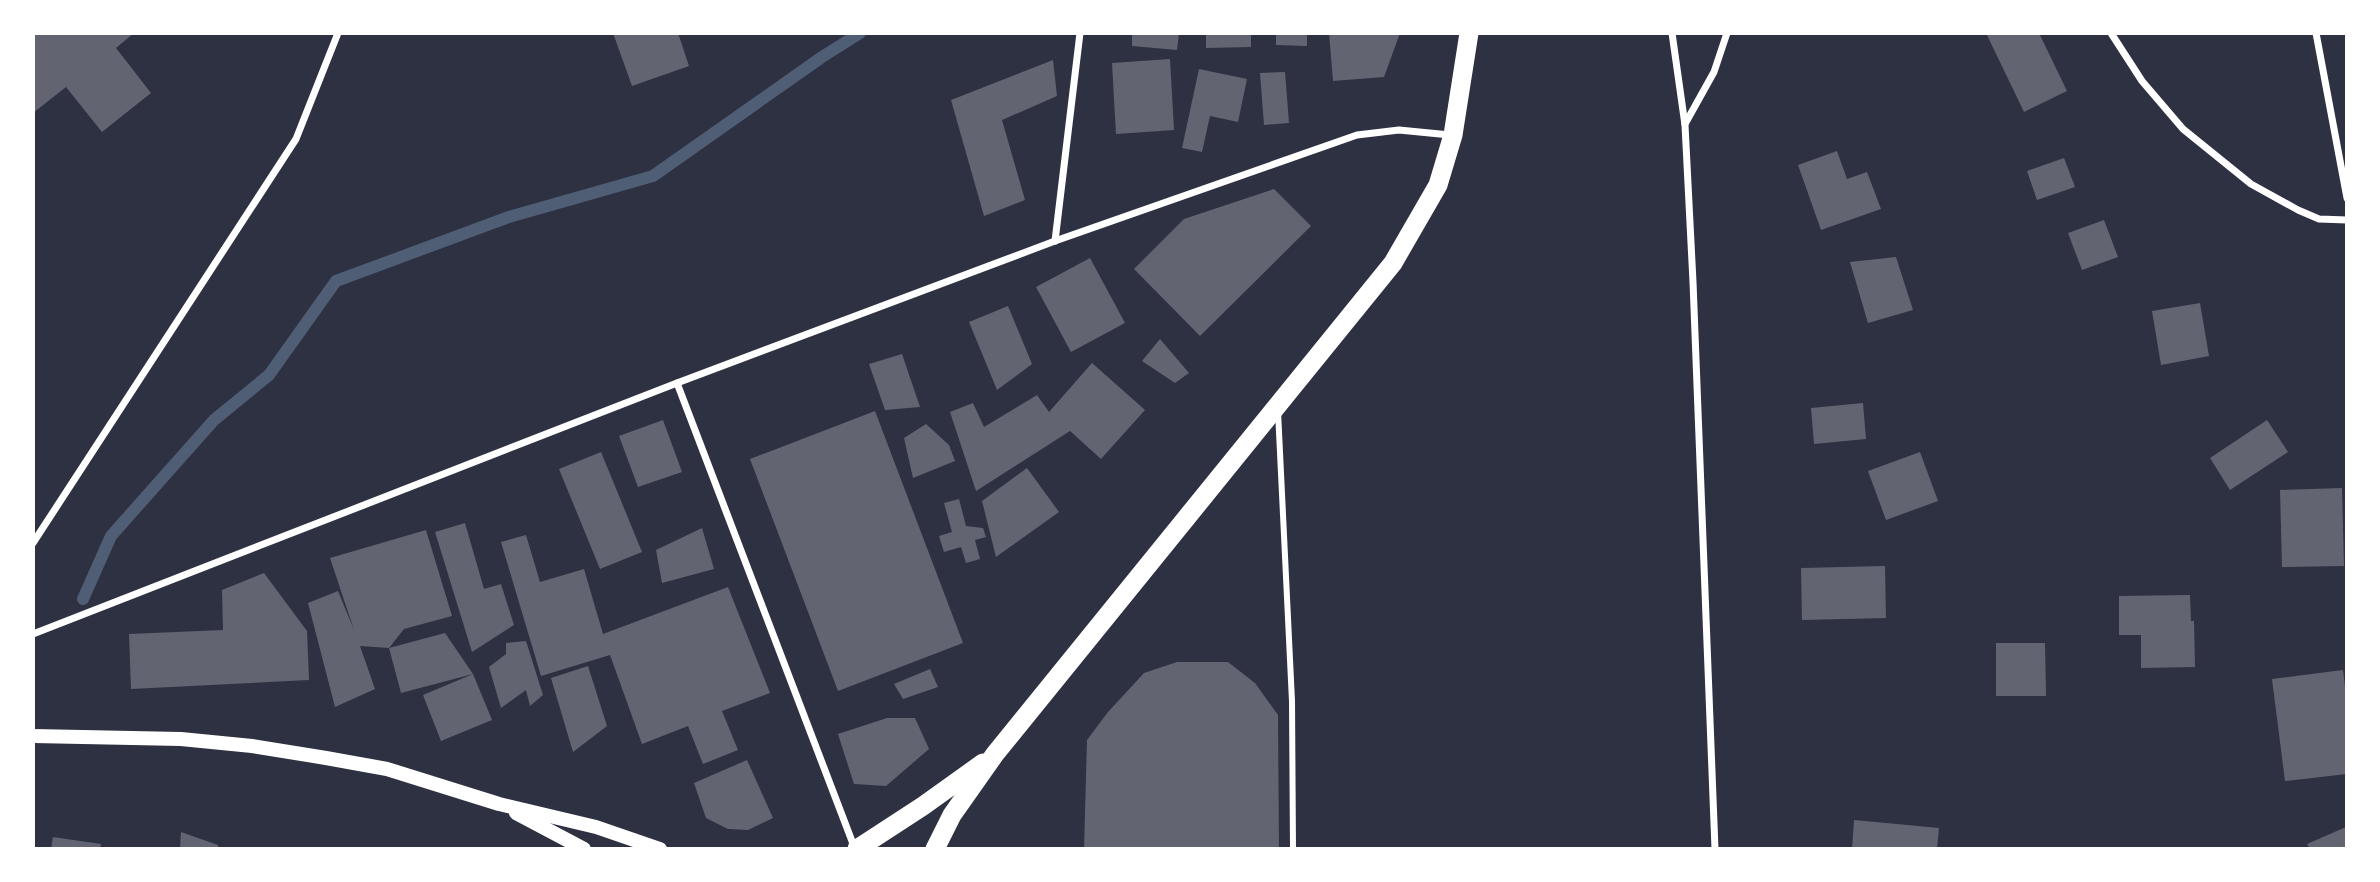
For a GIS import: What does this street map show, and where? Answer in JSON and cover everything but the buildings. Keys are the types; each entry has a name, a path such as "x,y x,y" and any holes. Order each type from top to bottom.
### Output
{"highway":[{"path":"935,849 952,815 995,754 1394,263 1438,185 1453,135 1469,33"},
{"path":"856,849 923,806 995,754"}],"main road":[{"path":"33,736 181,739 252,746 387,769 499,804 596,827 660,849"},
{"path":"499,804 584,849"}],"street":[{"path":"33,543 296,139 338,33"},
{"path":"1055,241 1080,33"},
{"path":"1672,33 1685,125 1715,849"},
{"path":"1685,125 1714,72 1727,33"},
{"path":"2111,33 2142,81 2183,128 2252,184 2319,219 2347,220"},
{"path":"2316,33 2347,198"},
{"path":"33,634 677,383 1055,241 1357,135 1399,130 1453,135"},
{"path":"677,383 856,849"},
{"path":"1278,405 1292,701 1293,849"}],"waterway":[{"path":"83,599 111,536 214,420 269,375 336,281 509,217 653,176 860,33"}]}
